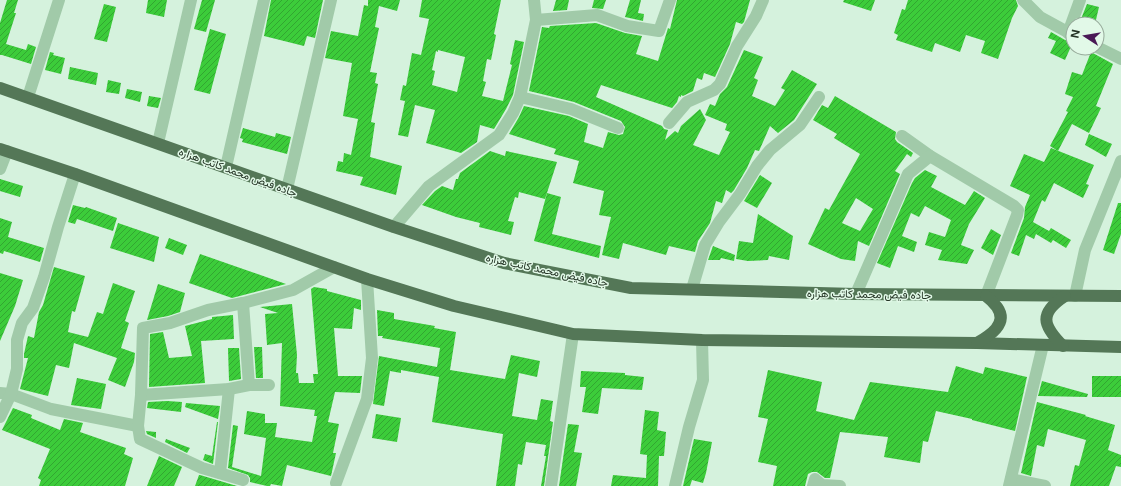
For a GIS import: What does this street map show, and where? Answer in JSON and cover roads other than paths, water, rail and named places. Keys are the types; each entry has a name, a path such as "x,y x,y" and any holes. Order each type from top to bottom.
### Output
{"main road":[{"name":"جاده فیض محمد کاتب هزاره","path":"0,88 394,227 504,263 632,288 856,294 1121,296"},
{"path":"3,150 75,174 367,279 454,306 574,334 702,340 977,343 1121,347"},
{"path":"977,343 993,333 998,327 1001,318 998,308 986,296"},
{"path":"1062,346 1051,335 1046,323 1048,312 1054,304 1070,296"}],"street":[{"path":"28,97 59,0"},
{"path":"158,143 191,0"},
{"path":"226,168 264,0"},
{"path":"287,189 331,0"},
{"path":"394,227 429,186 499,135 513,113 520,97 536,20 534,0"},
{"path":"536,20 597,15 627,26 659,31 670,0"},
{"path":"669,123 687,102 714,90 720,84 737,46 756,16 763,0"},
{"path":"1022,0 1040,17 1065,31"},
{"path":"1076,16 1080,0"},
{"path":"1105,51 1121,59"},
{"path":"520,97 571,109 618,128"},
{"path":"692,289 705,245 719,222 740,194 757,166 770,150 800,125 819,97"},
{"path":"902,136 930,156 1014,206 1018,210 1018,215 986,296"},
{"path":"0,169 3,150"},
{"path":"856,294 908,174 930,156"},
{"path":"1070,296 1085,250 1121,161"},
{"path":"0,417 5,394 17,369 17,340 22,323 33,308 44,277 75,174"},
{"path":"243,480 202,468 140,438 138,426 141,395 143,328 170,323 208,310 244,303 293,290 334,267"},
{"path":"336,483 367,399 372,358 367,279"},
{"path":"244,303 249,385"},
{"path":"552,486 574,334"},
{"path":"675,486 689,427 703,380 702,340"},
{"path":"1043,345 1010,483 1045,486"},
{"path":"141,395 229,389 249,385 269,385"},
{"path":"220,473 229,389"},
{"path":"5,394 51,409 138,426"},
{"path":"813,486 815,479 822,485 840,486"}]}
